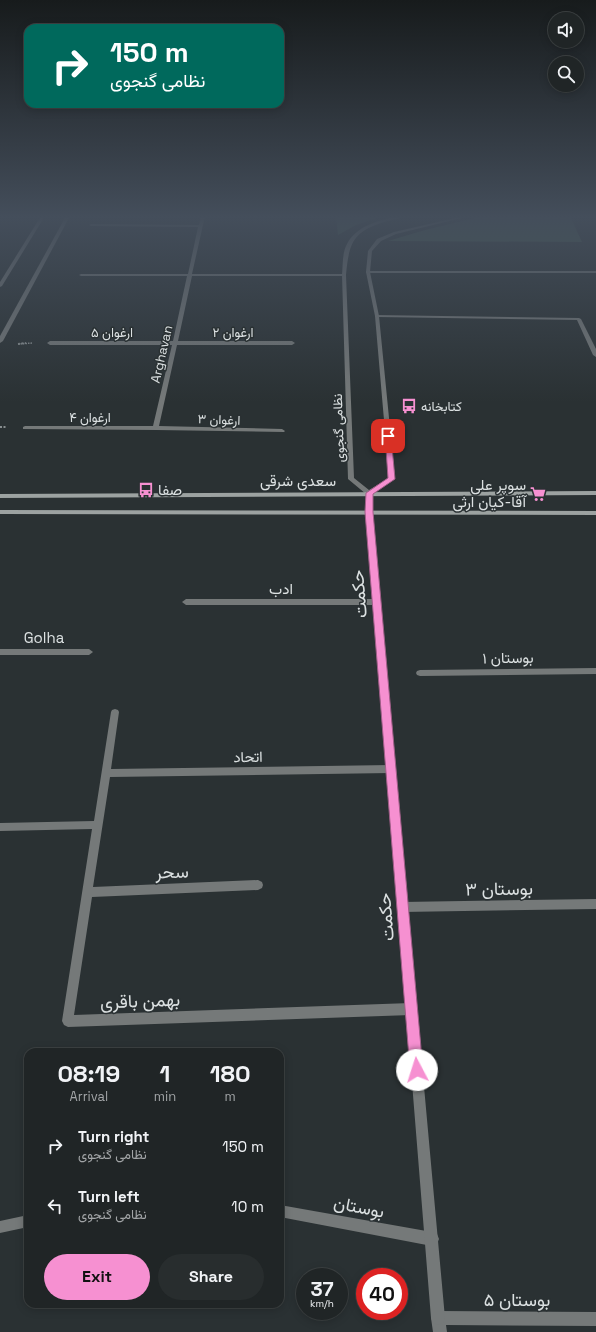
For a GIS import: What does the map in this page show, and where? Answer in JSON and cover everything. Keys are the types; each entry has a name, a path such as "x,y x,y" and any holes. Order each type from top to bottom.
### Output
{"main road":[{"name":"سعدی شرقی","path":"0,496 596,493"},
{"name":"سعدی شرقی","path":"0,512 596,513"}],"street":[{"path":"0,341 34,278"},
{"name":"Arghavan","path":"156,428 189,278"},
{"name":"نظامی گنجوی","path":"344,278 351,479 369,493"},
{"path":"369,278 376,316 392,479 369,493"},
{"path":"376,316 579,319 596,355"},
{"name":"ارغوان ۵","path":"50,343 174,343"},
{"name":"ارغوان ۲","path":"174,343 292,343"},
{"name":"ارغوان ۴","path":"25,428 156,428"},
{"name":"ارغوان ۳","path":"156,428 282,431"},
{"name":"حکمت","path":"369,493 369,512 402,907 439,1325"},
{"name":"ادب","path":"186,602 377,602"},
{"name":"Golha","path":"0,652 89,652"},
{"name":"بوستان ۱","path":"420,673 596,671"},
{"name":"بهمن باقری","path":"115,712 68,1021 411,1009"},
{"name":"اتحاد","path":"106,773 391,769"},
{"path":"0,827 98,825"},
{"name":"سحر","path":"88,892 258,885"},
{"name":"بوستان ۳","path":"402,907 596,904"},
{"name":"بوستان","path":"284,1213 318,1217 432,1239"},
{"path":"0,1227 24,1222"},
{"name":"بوستان ۵","path":"439,1325 596,1319"}],"path":[{"path":"14,344 50,343"}],"place":[{"name":"کتابخانه","path":"409,406"},
{"name":"صفا","path":"146,490"},
{"name":"سوپر علی آقا-کیان ارثی","path":"538,494"}],"route":[{"path":"388,436 392,479 369,493 369,512 417,1070"}]}
